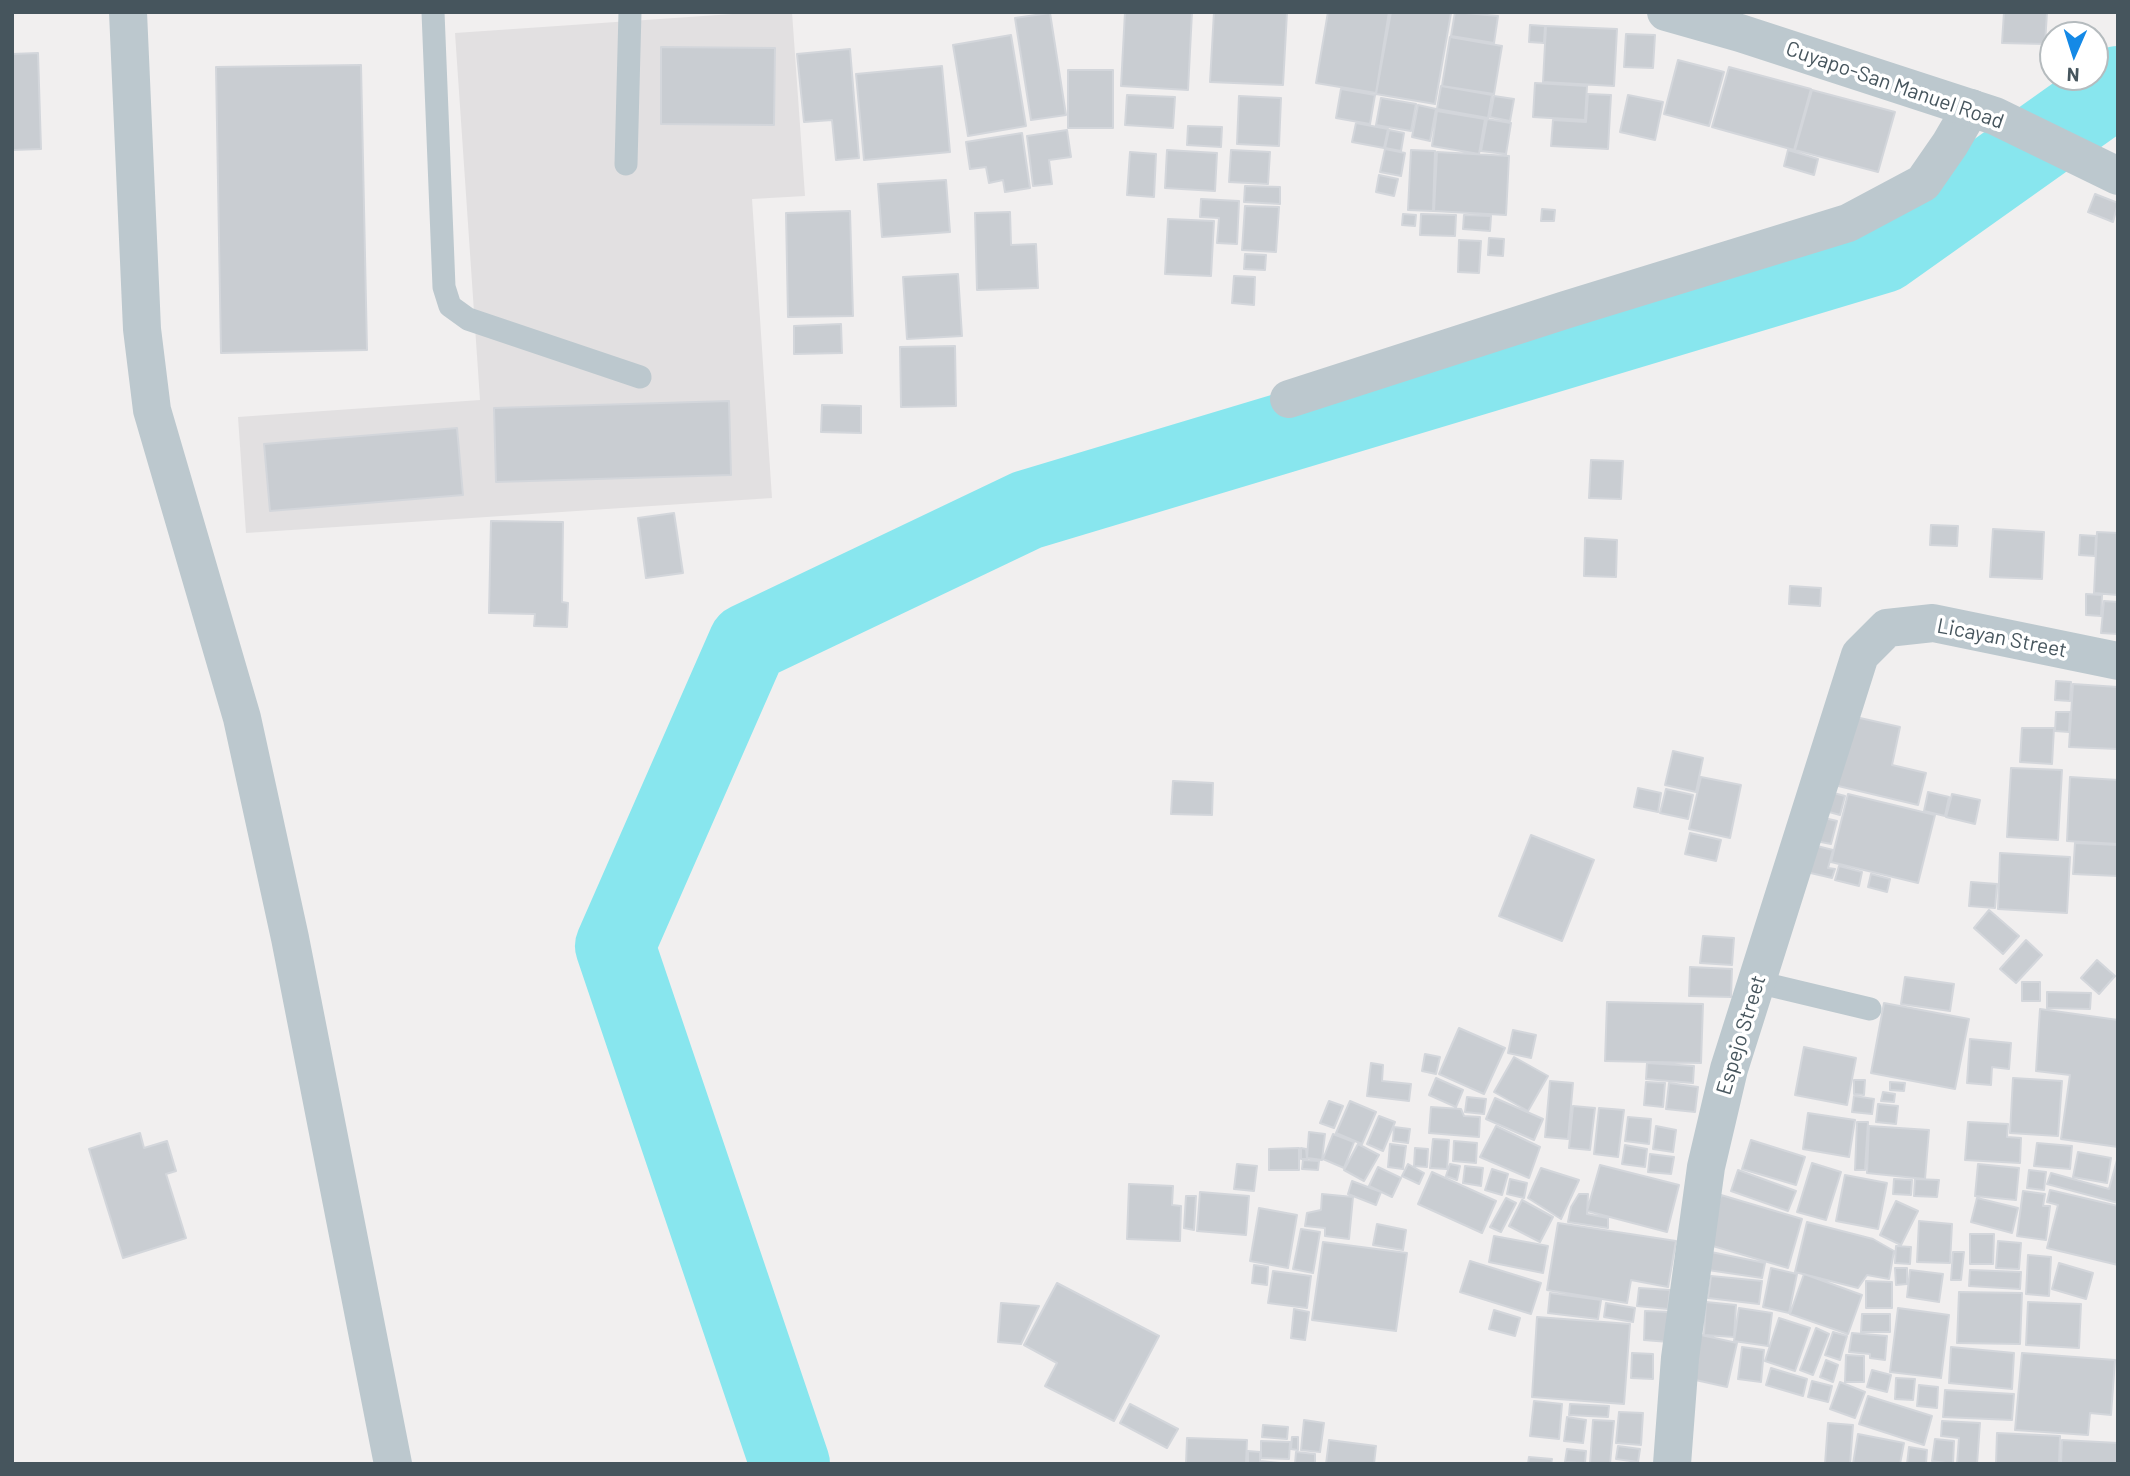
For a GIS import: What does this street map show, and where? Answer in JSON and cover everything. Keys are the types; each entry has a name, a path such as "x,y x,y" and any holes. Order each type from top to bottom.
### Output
{"street":[{"path":"128,12 142,329 152,410 242,718 290,939 393,1464"},
{"name":"Cuyapo-San Manuel Road","path":"1665,12 1742,23 1983,112 2118,176"},
{"path":"1289,399 1848,223 1923,183 1950,145 1983,112"},
{"name":"Licayan Street","path":"1886,628 1933,623 2118,662"},
{"name":"Espejo Street","path":"1672,1464 1682,1346 1706,1167 1729,1069 1860,654 1886,628"}],"lane":[{"path":"433,12 444,287 450,306 468,319 640,377"},
{"path":"626,164 630,12"},
{"path":"1757,982 1870,1009"}],"shaded area":[{"path":"792,12 805,196 752,199 772,498 246,533 238,417 480,400 455,33"}],"building":[{"path":"1125,12 1192,12 1188,90 1121,86"},
{"path":"1214,12 1287,12 1283,85 1210,82"},
{"path":"1328,12 1389,12 1376,93 1316,83"},
{"path":"1391,12 1451,13 1435,104 1376,94"},
{"path":"1455,12 1498,16 1494,43 1451,36"},
{"path":"2004,12 2047,12 2046,21 2039,21 2039,44 2002,43"},
{"path":"1050,13 1066,115 1031,120 1015,18"},
{"path":"1530,25 1545,26 1544,43 1529,42"},
{"path":"1546,26 1617,29 1614,86 1543,82"},
{"path":"1626,34 1655,35 1653,68 1624,67"},
{"path":"1011,35 1026,126 968,136 953,45"},
{"path":"1450,37 1502,46 1494,94 1442,86"},
{"path":"661,47 775,48 774,125 661,124"},
{"path":"850,49 859,158 836,160 832,120 804,122 797,54"},
{"path":"38,53 41,149 12,150 12,54"},
{"path":"1678,60 1724,72 1709,126 1664,114"},
{"path":"361,65 367,350 221,353 216,67"},
{"path":"942,66 950,152 864,160 856,74"},
{"path":"1729,67 1811,89 1794,150 1712,127"},
{"path":"1068,70 1113,70 1113,128 1068,128"},
{"path":"1535,83 1587,86 1585,120 1533,117"},
{"path":"1441,86 1492,95 1488,118 1437,109"},
{"path":"1341,89 1375,95 1370,124 1336,118"},
{"path":"1812,90 1895,112 1878,172 1795,150"},
{"path":"1588,94 1611,95 1608,149 1551,146 1553,120 1586,122"},
{"path":"1127,95 1175,97 1173,128 1125,125"},
{"path":"1628,95 1663,102 1655,140 1620,132"},
{"path":"1239,96 1281,98 1279,146 1237,144"},
{"path":"1494,96 1514,99 1510,121 1490,117"},
{"path":"1381,98 1416,104 1411,131 1376,125"},
{"path":"1418,105 1436,109 1430,141 1412,137"},
{"path":"1437,111 1485,119 1479,154 1432,146"},
{"path":"1487,119 1511,123 1506,154 1481,151"},
{"path":"1356,123 1388,129 1384,148 1352,142"},
{"path":"1188,126 1222,127 1221,147 1187,145"},
{"path":"1067,130 1071,157 1049,160 1052,184 1033,186 1027,136"},
{"path":"1389,130 1404,133 1401,151 1385,148"},
{"path":"1022,133 1030,188 1005,192 1003,180 989,183 986,167 970,169 966,142"},
{"path":"1385,149 1405,153 1401,176 1380,172"},
{"path":"1167,150 1217,153 1215,191 1165,188"},
{"path":"1231,150 1270,152 1268,184 1229,182"},
{"path":"1411,150 1435,151 1433,211 1408,210"},
{"path":"1788,150 1818,159 1814,175 1784,166"},
{"path":"1130,152 1156,154 1154,197 1127,195"},
{"path":"1437,152 1509,156 1506,215 1434,211"},
{"path":"1379,175 1398,179 1394,196 1376,192"},
{"path":"946,180 950,232 882,237 878,184"},
{"path":"1245,186 1280,187 1280,204 1244,202"},
{"path":"2095,194 2118,203 2113,222 2088,212"},
{"path":"1201,199 1239,201 1237,244 1217,243 1219,218 1200,217"},
{"path":"1245,206 1279,207 1276,252 1242,250"},
{"path":"1542,209 1555,210 1554,221 1541,221"},
{"path":"850,211 853,316 788,317 786,213"},
{"path":"1010,212 1011,245 1036,244 1038,288 977,290 975,213"},
{"path":"1403,214 1416,215 1415,226 1402,225"},
{"path":"1421,214 1456,215 1455,236 1420,235"},
{"path":"1464,215 1491,216 1490,231 1463,229"},
{"path":"1168,219 1214,221 1211,276 1165,274"},
{"path":"1489,238 1504,239 1503,256 1488,255"},
{"path":"1459,240 1481,241 1479,273 1458,272"},
{"path":"1245,254 1266,255 1265,270 1244,269"},
{"path":"958,274 962,336 907,339 903,277"},
{"path":"1234,276 1255,277 1254,305 1232,303"},
{"path":"841,324 842,353 794,354 794,326"},
{"path":"955,346 956,406 901,407 900,347"},
{"path":"729,401 731,475 496,482 494,408"},
{"path":"822,405 861,406 861,433 821,432"},
{"path":"457,428 463,495 270,511 264,444"},
{"path":"1591,460 1623,461 1621,499 1589,498"},
{"path":"674,513 683,573 646,578 638,518"},
{"path":"491,521 563,522 562,602 568,603 567,627 534,626 535,614 489,613"},
{"path":"1931,525 1958,526 1957,546 1930,545"},
{"path":"1993,529 2044,532 2042,579 1990,577"},
{"path":"2097,532 2118,533 2118,595 2094,593"},
{"path":"2080,535 2096,536 2095,556 2079,555"},
{"path":"1585,538 1617,540 1616,577 1584,576"},
{"path":"1790,586 1821,588 1820,606 1789,604"},
{"path":"2086,594 2102,595 2101,616 2086,615"},
{"path":"2104,601 2118,602 2118,634 2101,633"},
{"path":"2056,681 2071,682 2070,701 2055,700"},
{"path":"2073,684 2118,687 2118,749 2069,747"},
{"path":"2056,712 2070,712 2069,732 2055,731"},
{"path":"1851,716 1900,727 1892,765 1926,773 1918,805 1834,785"},
{"path":"2022,728 2054,728 2052,764 2020,762"},
{"path":"1673,751 1703,758 1696,792 1665,785"},
{"path":"2011,768 2062,770 2058,840 2007,837"},
{"path":"1701,777 1741,785 1730,838 1689,829"},
{"path":"2070,777 2118,780 2118,844 2067,841"},
{"path":"1173,781 1213,783 1212,815 1171,814"},
{"path":"1638,788 1661,793 1658,812 1634,807"},
{"path":"1666,789 1693,795 1688,819 1660,813"},
{"path":"1826,791 1845,796 1840,815 1822,810"},
{"path":"1928,792 1949,797 1945,816 1924,811"},
{"path":"1848,794 1935,815 1918,883 1831,862"},
{"path":"1952,794 1980,800 1975,824 1946,817"},
{"path":"1816,816 1837,821 1831,844 1811,840"},
{"path":"1690,833 1721,840 1716,861 1685,854"},
{"path":"1531,835 1594,860 1562,941 1499,916"},
{"path":"2075,843 2118,845 2118,876 2073,874"},
{"path":"1809,844 1833,850 1828,868 1835,869 1832,878 1802,871"},
{"path":"2000,853 2070,857 2067,913 1998,909"},
{"path":"1839,866 1862,872 1859,886 1835,880"},
{"path":"1871,874 1890,879 1887,892 1868,887"},
{"path":"1971,882 1997,884 1995,908 1969,906"},
{"path":"1989,910 2019,936 2003,954 1974,928"},
{"path":"1703,936 1734,938 1732,965 1700,963"},
{"path":"2026,940 2042,955 2016,983 2000,969"},
{"path":"2097,960 2115,976 2099,994 2081,978"},
{"path":"1690,967 1732,969 1731,997 1689,996"},
{"path":"1905,977 1954,984 1950,1011 1901,1004"},
{"path":"2022,982 2040,982 2040,1001 2022,1001"},
{"path":"2047,992 2091,993 2090,1009 2047,1008"},
{"path":"1607,1002 1703,1004 1701,1063 1605,1061"},
{"path":"1884,1003 1969,1019 1955,1089 1871,1073"},
{"path":"2040,1009 2118,1020 2118,1147 2061,1139 2070,1075 2036,1071"},
{"path":"1459,1028 1505,1048 1484,1094 1439,1074"},
{"path":"1513,1030 1536,1035 1531,1058 1508,1053"},
{"path":"1970,1039 2011,1043 2009,1069 1992,1067 1991,1085 1967,1083"},
{"path":"1804,1047 1856,1058 1847,1105 1795,1095"},
{"path":"1425,1054 1440,1057 1436,1074 1422,1071"},
{"path":"1514,1057 1548,1076 1528,1111 1494,1092"},
{"path":"1371,1063 1383,1065 1382,1081 1411,1084 1409,1101 1367,1096"},
{"path":"1647,1063 1694,1066 1693,1083 1646,1079"},
{"path":"1436,1078 1463,1090 1456,1107 1429,1095"},
{"path":"2013,1078 2062,1081 2058,1136 2010,1133"},
{"path":"1854,1080 1865,1080 1864,1095 1854,1094"},
{"path":"1550,1081 1573,1083 1568,1139 1545,1137"},
{"path":"1646,1082 1665,1083 1663,1107 1644,1105"},
{"path":"1890,1082 1905,1083 1904,1091 1890,1090"},
{"path":"1669,1083 1698,1087 1695,1112 1666,1109"},
{"path":"1883,1092 1895,1094 1894,1102 1881,1101"},
{"path":"1854,1096 1874,1099 1872,1114 1852,1112"},
{"path":"1467,1097 1486,1099 1484,1114 1465,1112"},
{"path":"1495,1098 1543,1119 1534,1140 1486,1119"},
{"path":"1329,1101 1343,1106 1334,1128 1320,1123"},
{"path":"1350,1101 1376,1112 1362,1144 1336,1133"},
{"path":"1878,1104 1898,1106 1896,1124 1876,1122"},
{"path":"1573,1106 1595,1108 1590,1150 1569,1148"},
{"path":"1431,1107 1461,1109 1464,1116 1480,1117 1479,1137 1429,1133"},
{"path":"1599,1108 1624,1110 1618,1157 1594,1154"},
{"path":"1808,1113 1855,1120 1849,1157 1803,1149"},
{"path":"1379,1116 1395,1122 1383,1151 1367,1144"},
{"path":"1628,1117 1651,1119 1649,1144 1625,1141"},
{"path":"1857,1122 1868,1122 1865,1170 1855,1170"},
{"path":"1968,1122 2008,1124 2007,1137 2021,1138 2020,1163 1965,1160"},
{"path":"1496,1126 1540,1147 1529,1178 1480,1157"},
{"path":"1656,1126 1676,1130 1673,1152 1653,1149"},
{"path":"1869,1126 1929,1130 1925,1179 1867,1173"},
{"path":"1394,1127 1410,1129 1408,1143 1393,1141"},
{"path":"1309,1132 1325,1134 1322,1160 1307,1158"},
{"path":"140,1133 144,1148 167,1141 176,1171 166,1174 186,1238 123,1258 89,1149"},
{"path":"1333,1134 1354,1142 1344,1168 1323,1159"},
{"path":"1433,1139 1449,1140 1447,1169 1430,1168"},
{"path":"1751,1140 1805,1157 1796,1185 1742,1169"},
{"path":"1454,1141 1477,1143 1476,1163 1453,1161"},
{"path":"2037,1143 2072,1146 2070,1169 2034,1166"},
{"path":"1358,1144 1379,1155 1364,1181 1344,1170"},
{"path":"1390,1144 1406,1146 1403,1169 1388,1167"},
{"path":"1625,1145 1647,1149 1645,1167 1622,1164"},
{"path":"1299,1148 1299,1170 1269,1170 1269,1149"},
{"path":"1301,1148 1306,1149 1307,1159 1301,1159"},
{"path":"1415,1148 1428,1149 1427,1167 1414,1166"},
{"path":"2078,1152 2111,1158 2107,1183 2073,1177"},
{"path":"1650,1154 1674,1157 1671,1174 1648,1172"},
{"path":"1303,1160 1319,1161 1318,1170 1302,1169"},
{"path":"2117,1160 2118,1203 2047,1184 2051,1173 2109,1189"},
{"path":"1812,1163 1841,1172 1826,1220 1797,1212"},
{"path":"1237,1164 1257,1166 1254,1191 1234,1189"},
{"path":"1408,1164 1424,1173 1419,1184 1402,1176"},
{"path":"1450,1164 1460,1166 1457,1180 1446,1176"},
{"path":"1978,1164 2019,1168 2016,1200 1975,1196"},
{"path":"1600,1165 1679,1185 1667,1232 1587,1211"},
{"path":"1465,1166 1483,1168 1481,1186 1463,1183"},
{"path":"1378,1167 1401,1178 1392,1197 1369,1186"},
{"path":"1541,1168 1579,1180 1561,1219 1528,1198"},
{"path":"1492,1169 1508,1174 1502,1195 1485,1190"},
{"path":"1738,1170 1796,1191 1788,1211 1731,1191"},
{"path":"2029,1170 2046,1172 2044,1190 2027,1188"},
{"path":"1432,1172 1496,1201 1482,1233 1418,1204"},
{"path":"1845,1175 1887,1183 1878,1229 1836,1221"},
{"path":"1510,1179 1527,1183 1524,1198 1507,1194"},
{"path":"1894,1179 1912,1180 1911,1195 1893,1194"},
{"path":"1915,1179 1939,1180 1937,1197 1914,1196"},
{"path":"1352,1181 1381,1192 1376,1205 1348,1194"},
{"path":"1129,1184 1173,1186 1172,1205 1181,1206 1180,1241 1127,1239"},
{"path":"2050,1190 2118,1206 2118,1265 2047,1248 2058,1205 2047,1202"},
{"path":"2023,1191 2045,1194 2043,1206 2050,1206 2046,1240 2017,1236"},
{"path":"1200,1192 1249,1196 1246,1235 1197,1231"},
{"path":"1322,1194 1353,1197 1349,1239 1325,1236 1325,1228 1305,1226 1307,1213 1321,1210"},
{"path":"1579,1194 1588,1194 1587,1214 1608,1218 1608,1228 1568,1222 1571,1207"},
{"path":"1721,1195 1802,1219 1788,1268 1706,1244"},
{"path":"1186,1196 1196,1196 1194,1230 1184,1228"},
{"path":"1506,1198 1516,1203 1501,1232 1490,1227"},
{"path":"1977,1198 2018,1208 2012,1233 1971,1222"},
{"path":"1522,1200 1553,1217 1540,1242 1509,1226"},
{"path":"1896,1201 1918,1211 1901,1245 1880,1235"},
{"path":"1259,1208 1297,1215 1288,1268 1250,1261"},
{"path":"1919,1221 1952,1224 1950,1263 1917,1262"},
{"path":"1807,1222 1873,1239 1894,1251 1889,1279 1867,1275 1858,1288 1795,1272"},
{"path":"1558,1223 1676,1241 1668,1287 1631,1280 1627,1303 1547,1290"},
{"path":"1377,1224 1406,1230 1403,1250 1373,1245"},
{"path":"1301,1229 1320,1232 1313,1273 1293,1269"},
{"path":"1970,1234 1994,1234 1993,1264 1970,1264"},
{"path":"1494,1236 1548,1246 1543,1273 1489,1262"},
{"path":"1998,1241 2021,1243 2019,1269 1996,1268"},
{"path":"1323,1242 1407,1253 1396,1331 1312,1320"},
{"path":"1896,1246 1911,1247 1910,1264 1895,1263"},
{"path":"1711,1252 1765,1263 1762,1278 1708,1270"},
{"path":"1953,1252 1964,1252 1961,1280 1951,1280"},
{"path":"2028,1255 2051,1257 2049,1296 2026,1294"},
{"path":"1470,1261 1541,1283 1531,1314 1460,1292"},
{"path":"2059,1263 2093,1273 2086,1299 2052,1289"},
{"path":"1254,1265 1268,1267 1267,1285 1252,1283"},
{"path":"1771,1268 1797,1274 1789,1313 1763,1307"},
{"path":"1895,1268 1907,1268 1907,1284 1896,1285"},
{"path":"1910,1270 1943,1274 1939,1302 1907,1297"},
{"path":"1970,1270 2021,1272 2020,1289 1969,1286"},
{"path":"1273,1271 1311,1276 1307,1308 1268,1303"},
{"path":"1804,1274 1862,1295 1848,1334 1790,1314"},
{"path":"1711,1276 1762,1281 1759,1304 1708,1298"},
{"path":"1866,1281 1892,1282 1892,1308 1866,1308"},
{"path":"1057,1283 1159,1336 1114,1421 1045,1386 1057,1363 1024,1345"},
{"path":"1639,1288 1670,1290 1668,1309 1637,1306"},
{"path":"1959,1292 2022,1293 2020,1344 1957,1343"},
{"path":"1550,1293 1601,1300 1598,1319 1548,1313"},
{"path":"1706,1302 1736,1305 1734,1337 1704,1335"},
{"path":"2028,1302 2081,1304 2079,1348 2026,1345"},
{"path":"1001,1303 1039,1306 1021,1344 998,1342"},
{"path":"1606,1303 1635,1308 1633,1322 1604,1317"},
{"path":"1739,1308 1772,1313 1768,1346 1734,1341"},
{"path":"1898,1308 1949,1315 1941,1378 1890,1372"},
{"path":"1294,1309 1309,1312 1305,1340 1291,1338"},
{"path":"1494,1310 1520,1318 1515,1336 1489,1329"},
{"path":"1645,1311 1670,1312 1669,1342 1644,1340"},
{"path":"1862,1314 1890,1314 1890,1332 1861,1332"},
{"path":"1537,1317 1630,1324 1624,1404 1532,1397"},
{"path":"1779,1318 1810,1328 1795,1371 1765,1361"},
{"path":"1816,1328 1829,1334 1813,1375 1800,1370"},
{"path":"1833,1332 1847,1336 1840,1360 1825,1355"},
{"path":"1852,1333 1887,1336 1885,1360 1870,1358 1870,1354 1849,1352"},
{"path":"1701,1335 1737,1343 1727,1387 1691,1379"},
{"path":"1742,1347 1764,1350 1761,1382 1738,1379"},
{"path":"1951,1347 2014,1353 2012,1389 1949,1383"},
{"path":"1632,1353 1653,1354 1653,1379 1631,1378"},
{"path":"2022,1353 2115,1360 2111,1415 2090,1413 2088,1435 2015,1430"},
{"path":"1846,1355 1864,1356 1864,1382 1845,1382"},
{"path":"1826,1360 1838,1365 1833,1382 1820,1377"},
{"path":"1771,1368 1807,1379 1803,1396 1766,1385"},
{"path":"1872,1370 1891,1375 1887,1392 1867,1387"},
{"path":"1896,1378 1915,1379 1913,1400 1895,1399"},
{"path":"1812,1381 1832,1386 1828,1402 1808,1397"},
{"path":"1840,1382 1865,1392 1855,1418 1830,1409"},
{"path":"1919,1385 1938,1387 1937,1408 1917,1406"},
{"path":"1945,1390 2014,1394 2012,1420 1943,1417"},
{"path":"1868,1396 1932,1416 1924,1445 1859,1424"},
{"path":"1534,1401 1562,1404 1559,1439 1530,1436"},
{"path":"1130,1404 1178,1429 1167,1448 1120,1423"},
{"path":"1570,1404 1609,1406 1608,1417 1569,1415"},
{"path":"1619,1412 1643,1413 1641,1445 1616,1443"},
{"path":"1567,1417 1586,1420 1583,1443 1564,1441"},
{"path":"1304,1420 1324,1423 1320,1452 1301,1450"},
{"path":"1593,1420 1614,1421 1610,1464 1590,1464"},
{"path":"1942,1421 1980,1423 1977,1464 1957,1464 1959,1438 1941,1436"},
{"path":"1828,1423 1853,1425 1850,1464 1825,1464"},
{"path":"1263,1425 1288,1427 1287,1439 1262,1437"},
{"path":"1997,1433 2060,1436 2059,1464 1996,1464"},
{"path":"1858,1434 1904,1443 1900,1464 1853,1464"},
{"path":"1292,1437 1298,1437 1298,1450 1291,1449"},
{"path":"1187,1438 1247,1440 1246,1464 1186,1464"},
{"path":"1935,1439 1954,1441 1953,1464 1932,1461"},
{"path":"1329,1440 1376,1446 1374,1464 1326,1464"},
{"path":"2062,1440 2118,1443 2118,1464 2061,1464"},
{"path":"1261,1441 1290,1442 1289,1459 1261,1458"},
{"path":"1618,1446 1640,1449 1638,1462 1616,1459"},
{"path":"1909,1447 1927,1450 1926,1464 1907,1464"},
{"path":"1567,1449 1586,1451 1585,1463 1565,1462"},
{"path":"1248,1451 1260,1452 1260,1461 1290,1464 1248,1464"},
{"path":"1296,1452 1315,1454 1315,1464 1295,1464"},
{"path":"1529,1457 1552,1459 1551,1464 1528,1464"}],"waterway":[{"path":"790,1464 615,946 748,643 1027,510 1883,253 2118,86"}]}
